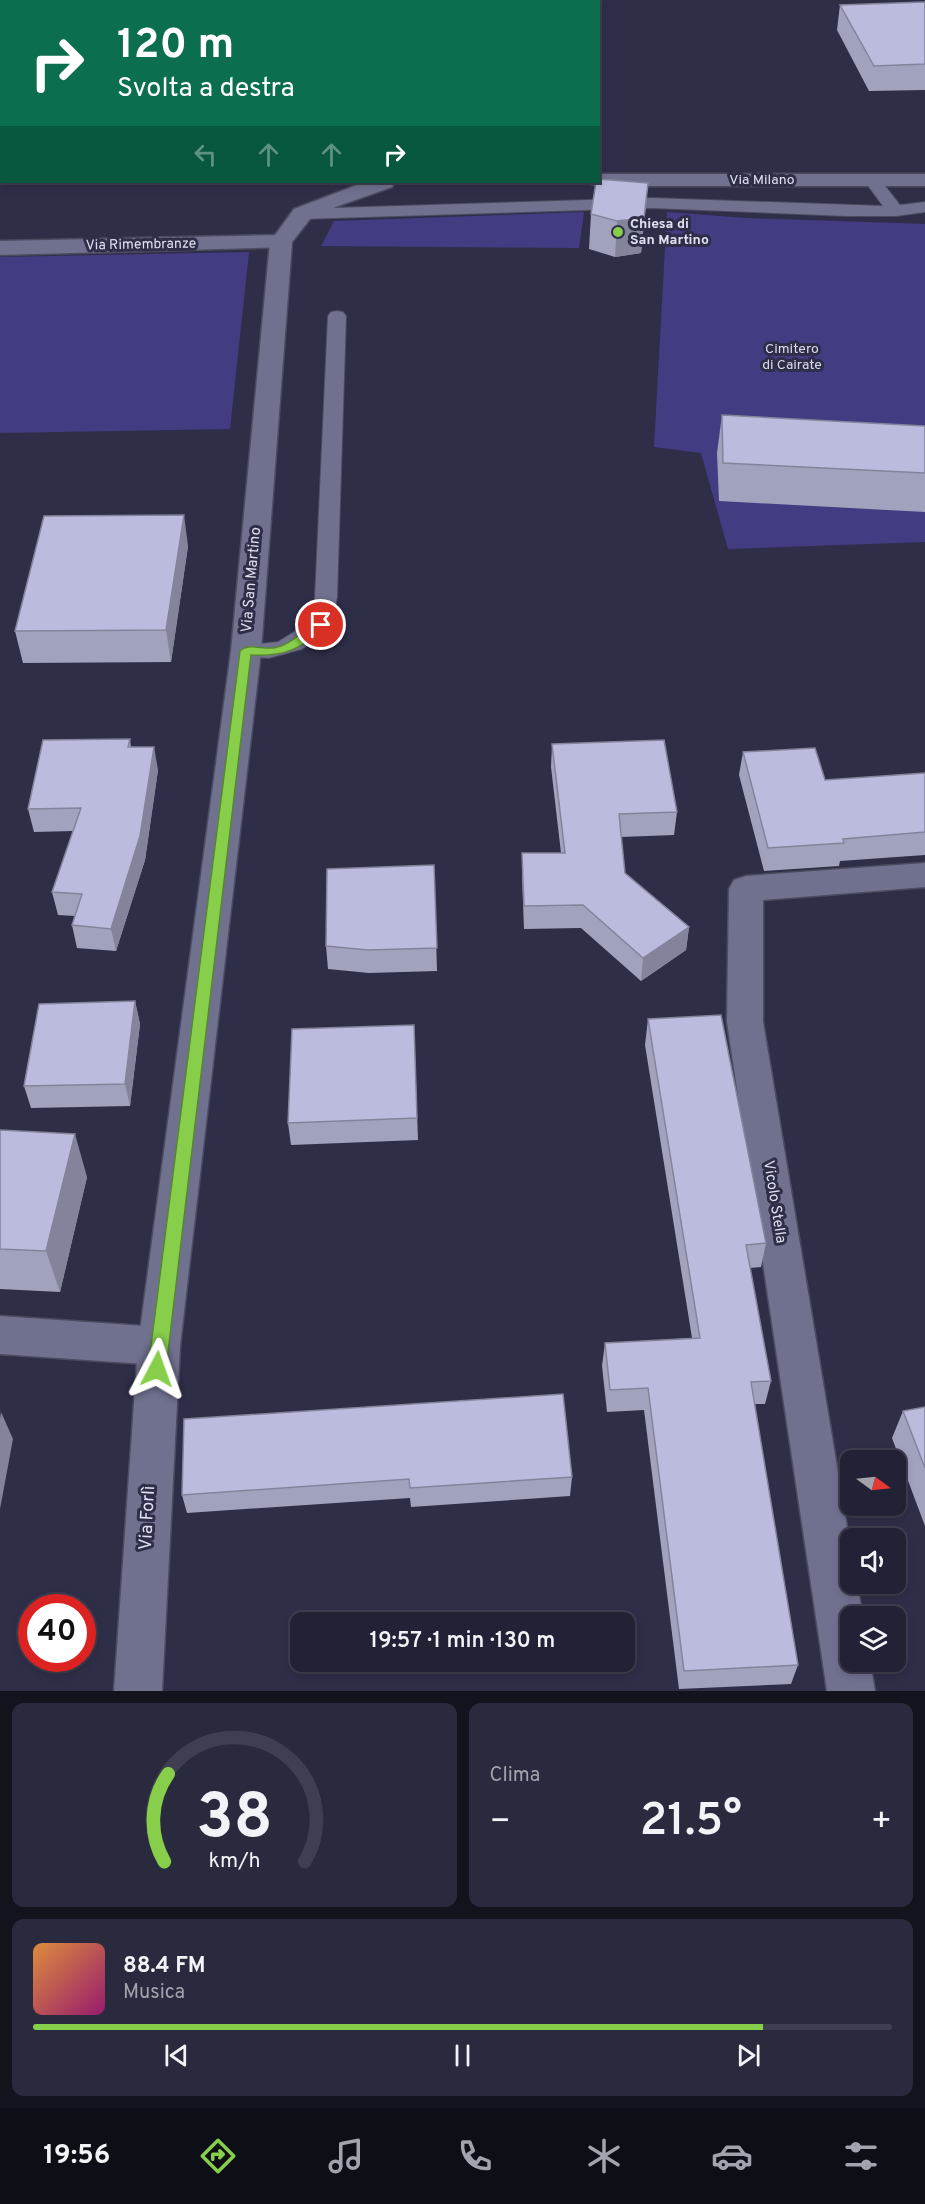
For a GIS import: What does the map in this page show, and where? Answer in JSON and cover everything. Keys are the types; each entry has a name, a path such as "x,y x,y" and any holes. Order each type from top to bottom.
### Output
{"street":[{"name":"Via Milano","path":"600,180 925,180"},
{"path":"281,242 302,214 330,201 381,183"},
{"name":"Via Rimembranze","path":"0,248 281,242"},
{"name":"Via San Martino","path":"159,1346 246,651 281,242"},
{"name":"Vicolo Stella","path":"851,1691 745,1022 746,889 925,875"},
{"path":"0,1335 159,1346"},
{"name":"Via Forlì","path":"138,1691 159,1346"}],"lane":[{"path":"872,180 896,211"},
{"path":"302,214 652,203 846,211 896,211 925,207"},
{"path":"246,651 273,652 296,645 321,625 326,597 337,316"}],"green space":[{"path":"584,212 579,248 321,246 334,221"},
{"name":"Cimitero di Cairate","path":"667,212 746,218 925,224 925,542 728,549 701,453 654,447"},
{"path":"249,252 230,429 0,433 0,257"}],"building":[{"path":"925,2 925,64 874,66 840,5"},
{"path":"600,179 648,183 644,218 617,221 591,214 596,183 600,183"},
{"path":"722,415 925,426 925,473 723,463"},
{"path":"184,515 166,630 15,631 44,516"},
{"path":"130,739 128,747 154,747 140,836 111,929 72,925 82,894 52,892 81,808 28,809 43,740"},
{"path":"664,740 677,812 619,814 625,873 689,927 643,958 583,905 524,906 522,853 565,853 552,744"},
{"path":"815,748 825,780 925,773 925,832 843,839 844,843 768,848 743,752"},
{"path":"434,865 437,948 368,950 326,946 327,869"},
{"path":"135,1001 125,1084 24,1086 39,1004"},
{"path":"721,1015 766,1243 746,1245 771,1381 751,1382 798,1665 684,1671 648,1388 610,1390 605,1343 700,1338 648,1019"},
{"path":"414,1025 417,1118 288,1123 292,1029"},
{"path":"0,1130 75,1134 46,1251 0,1249"},
{"path":"563,1394 572,1477 410,1488 409,1479 182,1495 184,1419"},
{"path":"925,1407 925,1468 903,1411"}],"place":[{"name":"Chiesa di San Martino","path":"618,232"}],"route":[{"path":"157,1369 246,651 273,652 296,645 321,625"}]}
